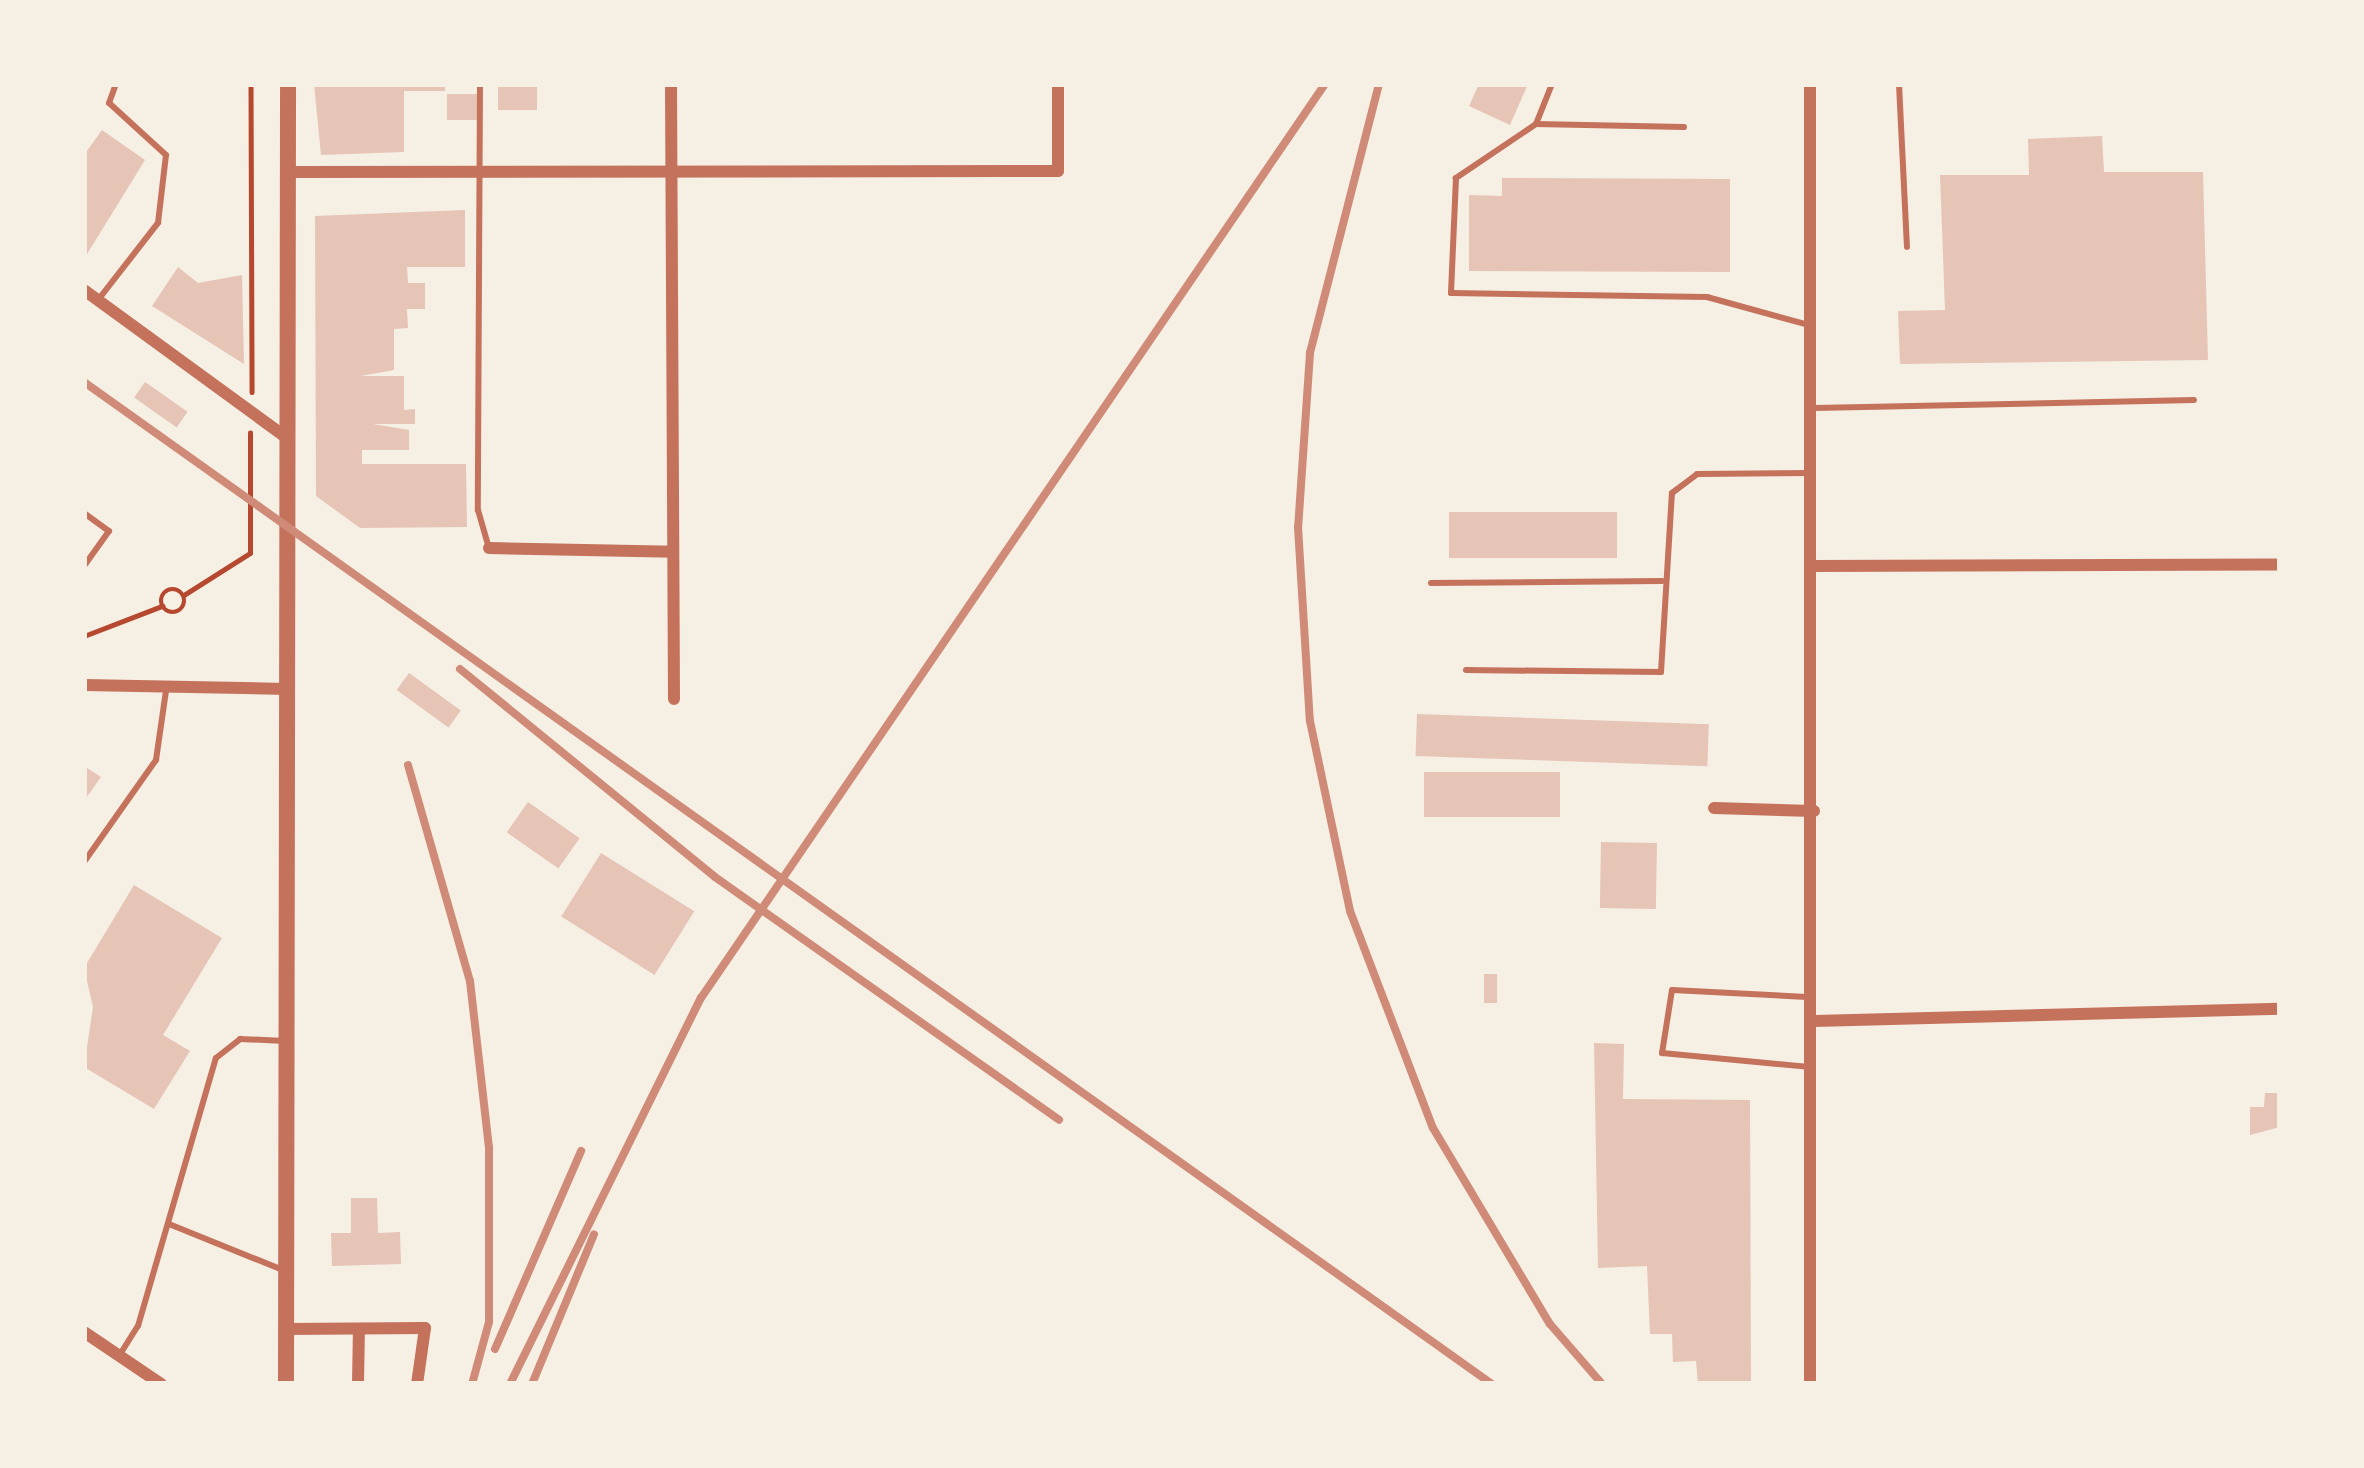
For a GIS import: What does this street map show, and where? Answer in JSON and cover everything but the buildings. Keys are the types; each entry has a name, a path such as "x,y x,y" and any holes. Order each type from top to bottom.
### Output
{"street":[{"path":"286,1384 288,84"},
{"path":"671,84 674,699"},
{"path":"288,172 1058,171 1058,84"},
{"path":"1810,84 1816,326 1816,1021 1810,1384"},
{"path":"84,290 287,437"},
{"path":"489,548 674,552"},
{"path":"1813,566 2277,564"},
{"path":"84,685 166,691 286,689"},
{"path":"1714,808 1814,811"},
{"path":"1816,1021 2280,1009"},
{"path":"286,1329 425,1328 417,1384"},
{"path":"358,1384 359,1329"},
{"path":"84,1332 155,1382"}],"lane":[{"path":"98,300 158,223 166,155 109,104 116,84"},
{"path":"480,84 478,510 489,548"},
{"path":"1552,84 1536,124 1456,178 1451,292 1707,297 1788,327 1816,326"},
{"path":"1900,84 1907,247"},
{"path":"1536,124 1684,127"},
{"path":"1815,408 2194,400"},
{"path":"1466,670 1661,671 1666,507 1682,483 1814,473"},
{"path":"84,513 109,531 84,566"},
{"path":"1431,584 1661,581"},
{"path":"84,862 156,760 166,691"},
{"path":"1815,997 1672,990 1662,1053 1815,1067"},
{"path":"119,1356 169,1224 216,1058 240,1039 286,1041"},
{"path":"169,1224 286,1272"}],"path":[{"path":"84,636 162,606 179,612 184,595 250,553 251,84"},
{"path":"162,606 167,590 184,595"}],"railway":[{"path":"510,1384 701,998 1325,84"},
{"path":"1379,84 1310,353 1298,527 1310,721 1350,911 1433,1128 1550,1324 1602,1384"},
{"path":"84,382 1492,1384"},
{"path":"460,669 715,877 1059,1120"},
{"path":"408,765 470,981 489,1147 489,1322 472,1384"},
{"path":"495,1349 581,1151"},
{"path":"532,1384 594,1234"}]}
